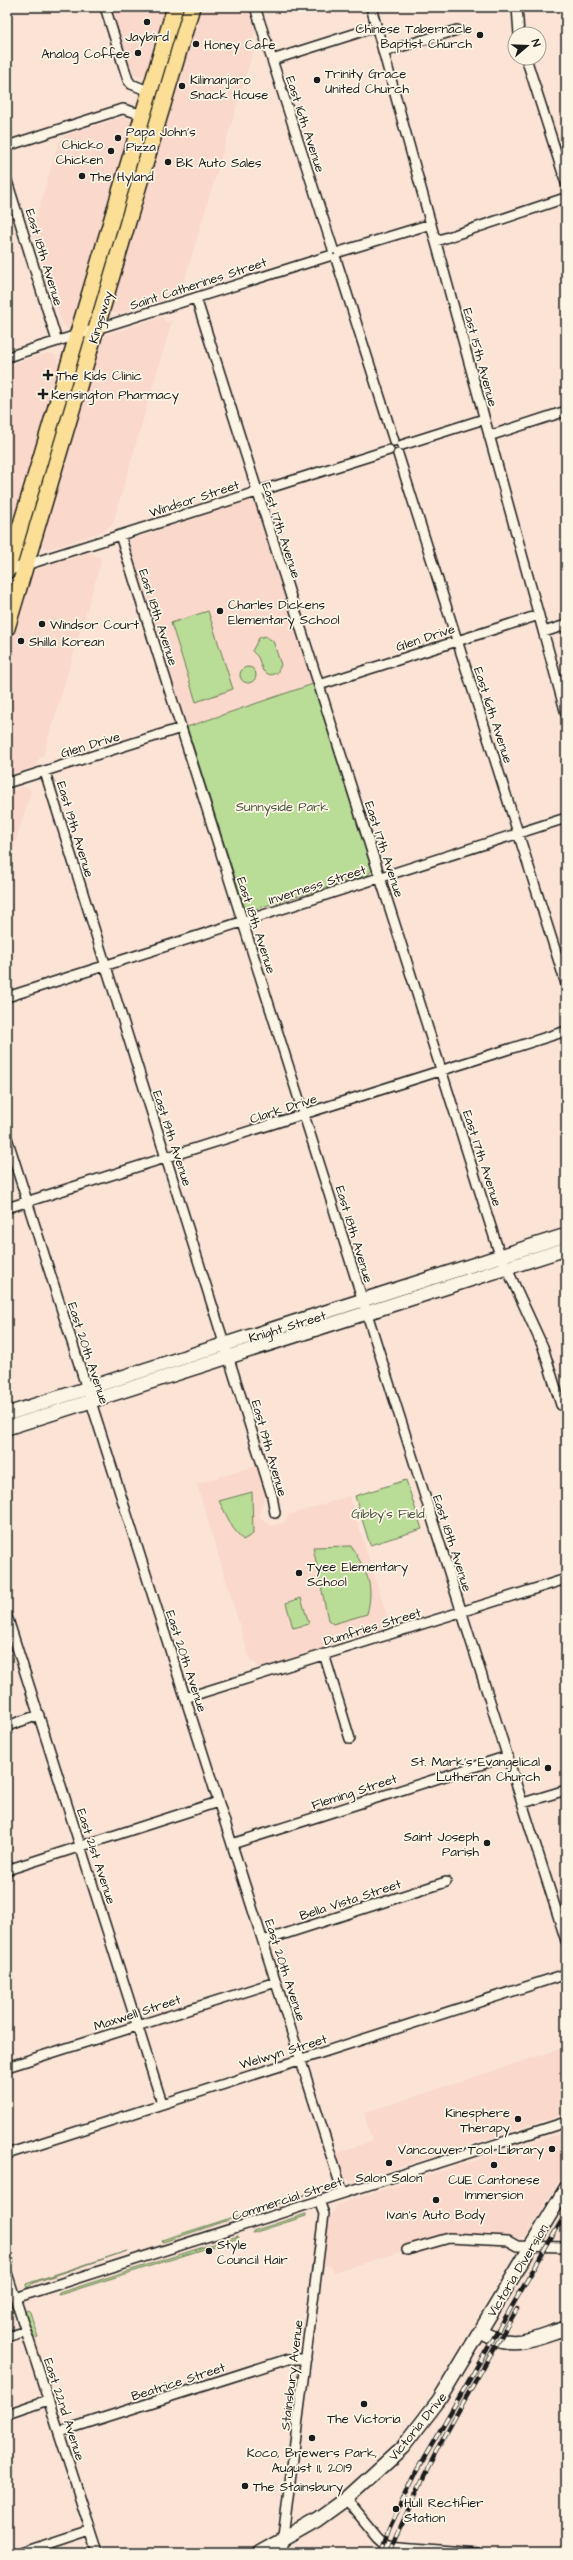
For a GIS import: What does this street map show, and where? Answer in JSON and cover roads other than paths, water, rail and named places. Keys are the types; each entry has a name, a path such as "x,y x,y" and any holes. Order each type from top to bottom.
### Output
{"main road":[{"name":"Kingsway","path":"7,571 151,92 175,7"},
{"name":"Kingsway","path":"7,628 192,7"},
{"name":"Knight Street","path":"7,1428 89,1395 365,1308 504,1261 566,1235"},
{"name":"Knight Street","path":"504,1261 566,1249"},
{"name":"Knight Street","path":"7,1414 89,1395"},
{"name":"Victoria Diversion","path":"481,2332 566,2188"},
{"path":"481,2332 494,2340 509,2343 521,2342 566,2328"},
{"name":"Victoria Drive","path":"259,2553 282,2547 346,2499 385,2465 424,2422 440,2400 481,2332"}],"street":[{"path":"105,7 128,80 131,84 151,92"},
{"name":"East 16th Avenue","path":"255,7 394,441"},
{"name":"East 15th Avenue","path":"371,7 566,714"},
{"path":"517,7 518,26"},
{"path":"272,60 376,28"},
{"path":"383,52 456,30"},
{"path":"529,66 566,183"},
{"path":"7,146 119,110 144,115"},
{"name":"East 18th Avenue","path":"7,181 57,341"},
{"path":"436,241 566,199 566,193"},
{"name":"Saint Catherines Street","path":"7,357 431,224"},
{"name":"East 17th Avenue","path":"196,298 442,1072 504,1261 543,1347 561,1405"},
{"path":"489,436 566,410"},
{"path":"402,445 484,419"},
{"path":"394,441 398,441 402,445 402,450 398,454 394,454 389,450 390,443 394,441"},
{"name":"Windsor Street","path":"7,571 389,450"},
{"name":"East 16th Avenue","path":"398,454 456,641 566,984"},
{"name":"East 18th Avenue","path":"120,535 566,1941"},
{"name":"Glen Drive","path":"319,685 539,615"},
{"path":"544,632 566,625"},
{"name":"Glen Drive","path":"7,784 181,728"},
{"name":"East 19th Avenue","path":"45,772 104,966 228,1351 272,1496 275,1514"},
{"name":"Inverness Street","path":"7,997 566,818"},
{"name":"Clark Drive","path":"7,1208 442,1072 566,1031"},
{"name":"East 20th Avenue","path":"7,1138 343,2193"},
{"name":"Dumfries Street","path":"186,1698 566,1579"},
{"name":"East 21st Avenue","path":"7,1616 162,2103"},
{"path":"324,1654 350,1739"},
{"path":"7,1726 38,1715"},
{"name":"Fleming Street","path":"232,1844 508,1756"},
{"path":"522,1803 566,1790"},
{"path":"7,1870 218,1802"},
{"name":"Bella Vista Street","path":"263,1941 446,1882"},
{"name":"Welwyn Street","path":"7,2154 566,1974"},
{"name":"Maxwell Street","path":"7,2067 276,1982"},
{"name":"Commercial Street","path":"15,2298 566,2122"},
{"name":"Stainsbury Avenue","path":"282,2547 324,2214 319,2201"},
{"path":"407,2250 449,2238 508,2241 517,2246 566,2247"},
{"name":"East 22nd Avenue","path":"7,2272 98,2553"},
{"path":"7,2337 26,2331"},
{"name":"Beatrice Street","path":"59,2432 288,2359 306,2359"},
{"path":"7,2414 48,2400"},
{"path":"346,2499 378,2538 387,2546 476,2553"},
{"path":"21,2553 90,2530"}],"railway":[{"path":"381,2553 389,2529 416,2472 566,2213"},
{"path":"390,2553 417,2490 433,2459 465,2399 517,2309"}],"place":[{"name":"Jaybird","path":"147,22"},
{"name":"Chinese Tabernacle Baptist Church","path":"480,35"},
{"name":"Honey Cafe","path":"196,44"},
{"name":"Analog Coffee","path":"138,53"},
{"name":"Trinity Grace United Church","path":"317,80"},
{"name":"Kilimanjaro Snack House","path":"182,86"},
{"name":"Papa John's Pizza","path":"118,138"},
{"name":"Chicko Chicken","path":"111,151"},
{"name":"BK Auto Sales","path":"168,162"},
{"name":"The Hyland","path":"82,176"},
{"name":"The Kids Clinic","path":"48,375"},
{"name":"Kensington Pharmacy","path":"43,394"},
{"name":"Charles Dickens Elementary School","path":"220,611"},
{"name":"Windsor Court","path":"42,624"},
{"name":"Shilla Korean","path":"21,641"},
{"name":"Tyee Elementary School","path":"299,1573"},
{"name":"St. Mark's Evangelical Lutheran Church","path":"548,1768"},
{"name":"Saint Joseph Parish","path":"487,1843"},
{"name":"Kinesphere Therapy","path":"518,2119"},
{"name":"Vancouver Tool Library","path":"552,2149"},
{"name":"Salon Salon","path":"389,2163"},
{"name":"CUE Cantonese Immersion","path":"494,2165"},
{"name":"Ivan's Auto Body","path":"436,2200"},
{"name":"Style Council Hair","path":"209,2251"},
{"name":"The Victoria","path":"364,2404"},
{"name":"Koco, Brewers Park, August 11, 2019","path":"312,2438"},
{"name":"The Stainsbury","path":"245,2486"},
{"name":"Hull Rectifier Station","path":"396,2509"}],"park label":[{"name":"Sunnyside Park","path":"282,806"},
{"name":"Gibby's Field","path":"388,1513"}]}
